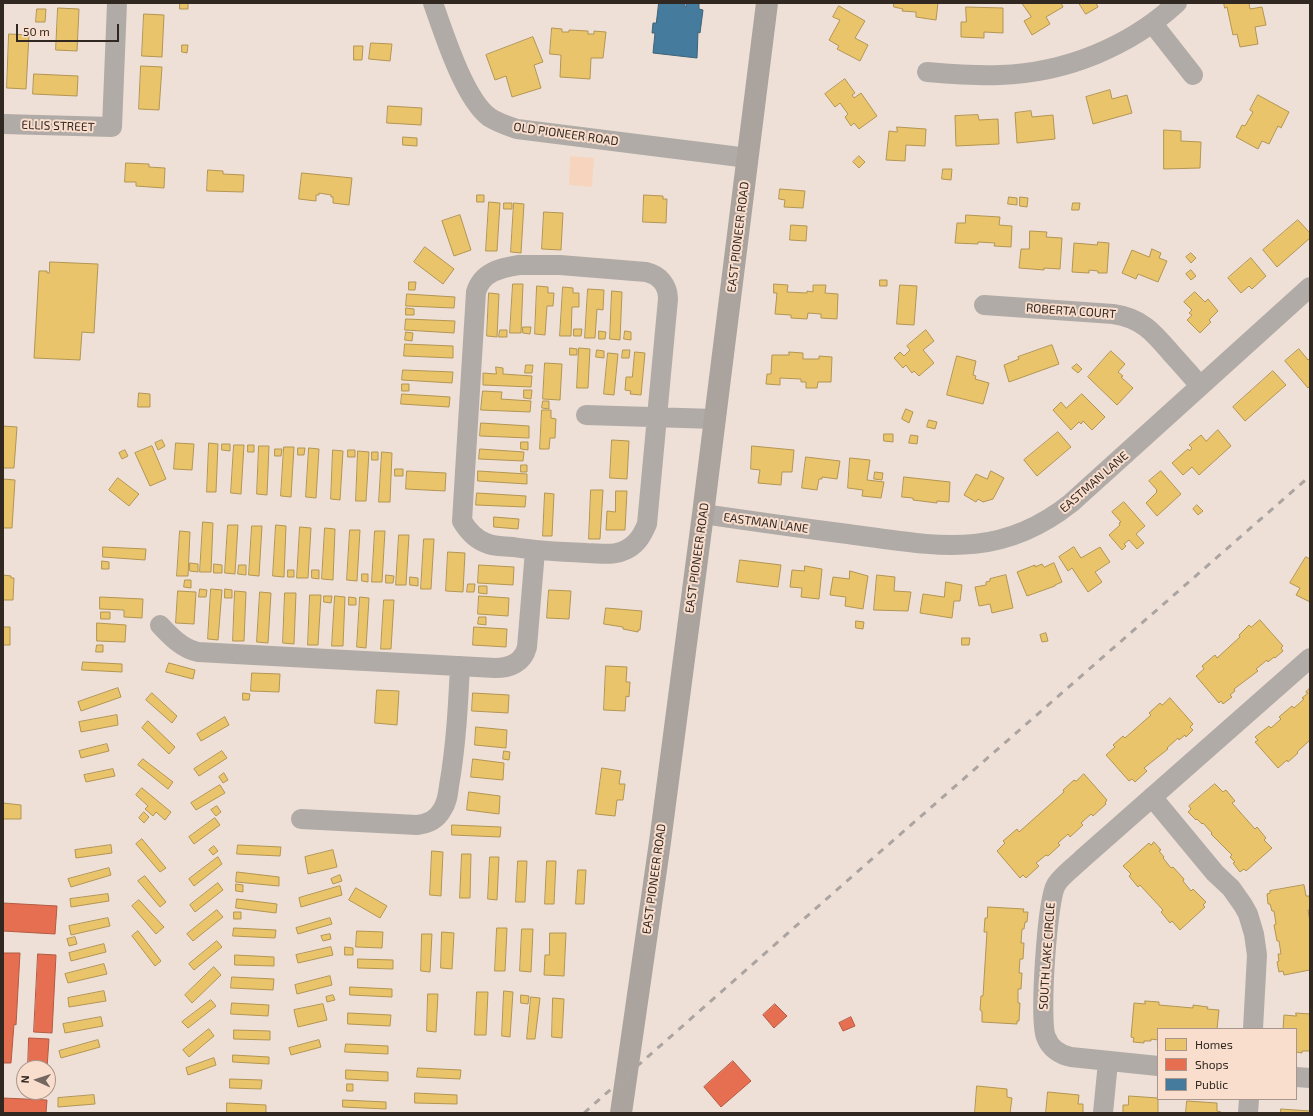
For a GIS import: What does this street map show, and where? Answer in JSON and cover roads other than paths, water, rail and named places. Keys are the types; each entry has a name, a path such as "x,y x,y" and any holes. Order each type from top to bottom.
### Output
{"main road":[{"name":"EAST PIONEER ROAD","path":"621,1113 660,842 768,3"}],"street":[{"name":"ELLIS STREET","path":"3,124 112,127 117,3"},
{"name":"OLD PIONEER ROAD","path":"432,3 451,50 473,97 483,111 497,122 518,129 748,158"},
{"path":"927,72 998,75 1023,74 1071,63 1094,55 1153,24 1177,3"},
{"path":"1153,24 1194,75"},
{"path":"519,265 560,266 646,272 658,277 666,287 668,299 647,524 642,536 636,543 626,550 614,554 535,551 487,544 472,535 462,521 475,296 479,284 484,277 494,270 519,265"},
{"name":"EASTMAN LANE","path":"703,514 937,546 970,545 999,540 1027,531 1064,509 1310,287"},
{"name":"ROBERTA COURT","path":"984,305 1113,314 1129,317 1152,331 1200,386"},
{"path":"586,415 715,420"},
{"path":"160,625 186,648 198,652 503,668 515,664 524,655 527,647 535,551"},
{"name":"SOUTH LAKE CIRCLE","path":"1157,1066 1080,1059 1063,1055 1050,1045 1046,1038 1043,1020 1050,905 1052,894 1056,884 1310,658"},
{"path":"301,819 417,825 426,823 437,817 446,802 451,777 456,735 460,666"},
{"path":"1152,797 1216,873 1231,888 1248,914 1254,934 1257,955 1253,1028"},
{"path":"1103,1113 1108,1062"},
{"path":"1297,1077 1310,1078"},
{"path":"1248,1113 1249,1100"}],"railway":[{"path":"584,1113 1310,476"}]}
